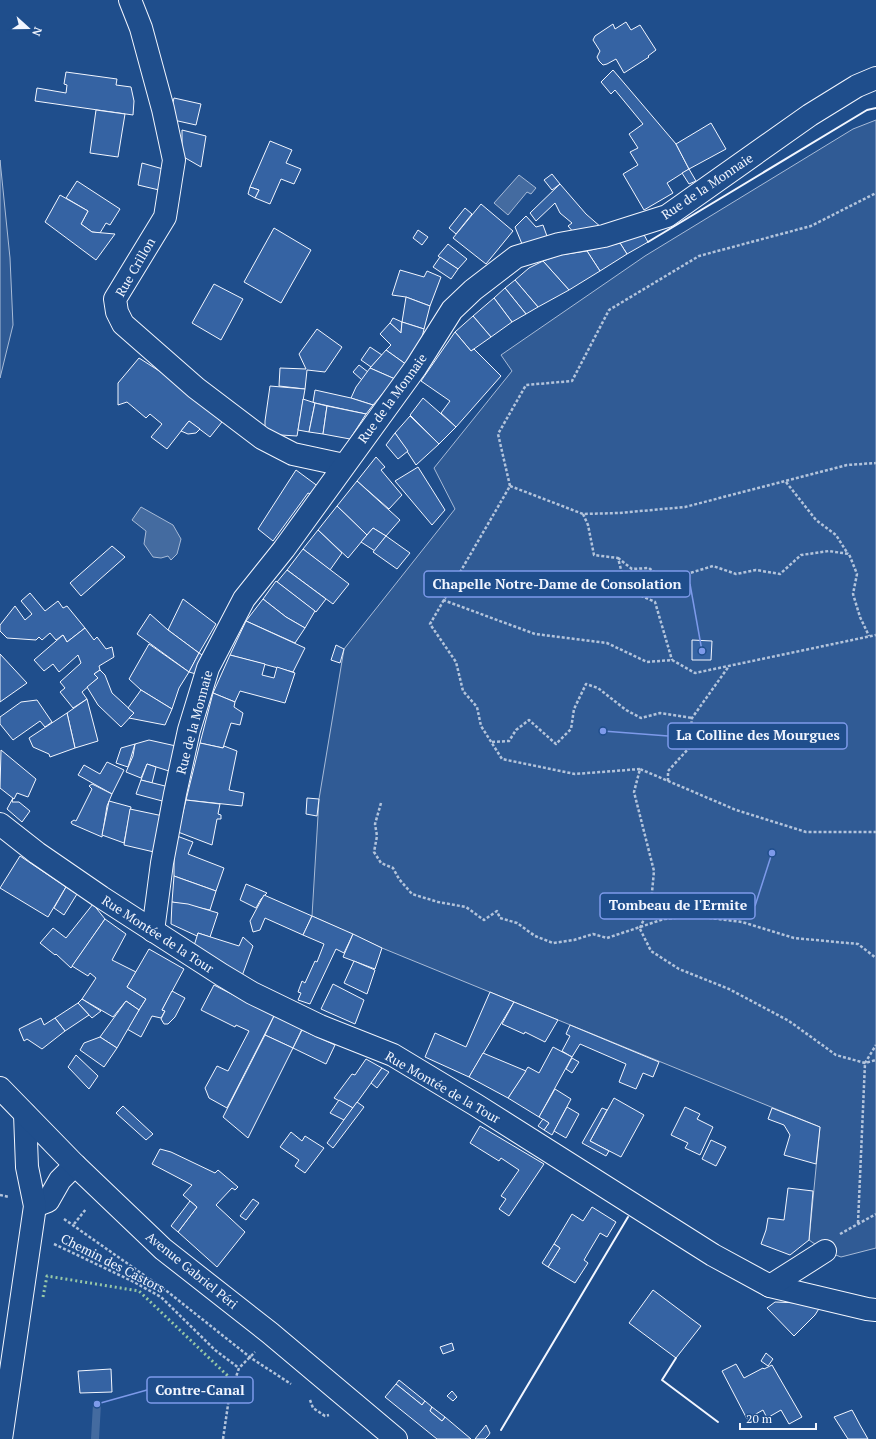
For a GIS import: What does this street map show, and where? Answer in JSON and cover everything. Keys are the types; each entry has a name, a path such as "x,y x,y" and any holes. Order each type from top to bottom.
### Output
{"street":[{"name":"Rue Crillon","path":"130,0 141,28 163,109 174,160 165,217 115,299 117,312 123,324 196,388 262,438 293,454 344,465"},
{"name":"Rue de la Monnaie","path":"153,931 162,863 175,794 189,730 208,668 244,599 284,549 416,367 452,310 479,285 516,257 559,244 604,236 667,216 810,115 857,86 876,78"},
{"name":"Rue Montée de la Tour","path":"0,824 76,880 153,931 252,993 320,1026 393,1055 476,1105 713,1255 770,1286 876,1310"},
{"name":"Avenue Gabriel Péri","path":"0,1088 75,1165 163,1249 270,1333 396,1439"},
{"path":"1,1439 35,1206 27,1167 25,1114"},
{"path":"35,1206 48,1201 60,1180 75,1165"},
{"path":"770,1286 825,1251"}],"path":[{"path":"876,193 812,226 699,256 609,310 572,381 526,384 498,434 510,486 430,624 456,662 463,691 477,707 481,726 502,760 575,774 640,769 736,810 806,832 876,832"},
{"path":"510,486 583,514 620,513 685,507 847,465 876,463"},
{"path":"786,482 816,520 836,535 849,554 857,574 853,594 860,617 870,637"},
{"path":"583,514 588,525 594,555 618,558 632,569 649,568 659,576 680,576 713,566 736,574 756,570 780,574 801,555 829,551 849,554"},
{"path":"618,558 626,589 655,602 672,660"},
{"path":"443,600 535,634 607,643 647,662 672,660 696,673 876,635"},
{"path":"668,781 668,770 689,748 692,718 729,666"},
{"path":"492,742 509,741 516,730 529,720 556,744 571,730 574,708 586,684 598,688 626,710 641,718 660,713 692,718"},
{"path":"640,769 634,792 654,871 651,903 640,929 651,951 679,969 729,989 789,1021 836,1055 865,1063 876,1060"},
{"path":"381,803 375,824 377,836 374,852 381,863 393,868 399,879 412,894 438,902 466,907 484,920 497,910 500,918 517,923 535,936 553,943 574,940 593,934 607,938 640,929 664,920 694,916 742,922 794,938 858,944 876,958"},
{"path":"858,1223 865,1063 876,1045"},
{"path":"35,1206 60,1216 74,1224 168,1292 251,1358 296,1388"},
{"path":"74,1224 86,1208"},
{"path":"825,1251 842,1232 876,1214"},
{"name":"Chemin des Castors","path":"53,1244 132,1281 161,1297 215,1350 239,1368"},
{"path":"222,1439 229,1398 239,1368 251,1358"},
{"path":"309,1397 313,1408 325,1416 331,1415"}],"shaded area":[{"path":"876,120 876,1248 841,1257 825,1251 809,1240 820,1127 382,948 312,916 319,799 344,649 455,509 434,468 512,371 501,355 645,256 853,129"},
{"path":"0,160 10,258 13,325 0,378"},
{"path":"519,175 536,188 531,194 527,192 508,215 494,203"},
{"path":"141,507 173,525 181,539 177,554 171,560 168,556 161,558 153,557 144,544 146,531 132,520"}],"building":[{"path":"626,22 631,30 640,25 656,50 648,56 649,57 624,73 616,59 603,65 599,61 597,57 600,51 593,40 595,36 613,24 615,29"},
{"path":"613,70 676,144 689,169 667,183 673,193 644,210 623,174 638,165 630,152 638,148 629,134 643,124 615,90 611,94 601,82"},
{"path":"66,72 117,79 116,85 131,87 134,101 133,115 35,101 37,88 66,93 67,85 64,84"},
{"path":"174,98 201,104 196,125 169,119"},
{"path":"96,110 125,114 118,157 90,153"},
{"path":"711,123 726,149 689,169 676,144"},
{"path":"182,130 206,136 201,167 182,156"},
{"path":"270,141 292,150 286,163 301,169 294,184 281,179 270,204 255,198 259,190 250,187"},
{"path":"142,163 163,169 159,190 138,185"},
{"path":"689,169 696,181 689,184 682,173"},
{"path":"552,174 560,184 552,190 544,180"},
{"path":"77,181 120,209 110,225 106,223 100,233 92,232 81,224 88,211 66,198"},
{"path":"560,184 586,214 602,228 575,234 568,226 572,223 560,213 555,203 536,221 530,213"},
{"path":"250,187 259,190 255,198 248,194"},
{"path":"60,195 88,211 81,224 92,232 115,234 96,260 45,222"},
{"path":"481,204 513,231 486,264 453,238"},
{"path":"465,208 472,214 456,234 449,228"},
{"path":"526,216 536,227 543,225 548,239 522,244 515,227"},
{"path":"274,228 311,250 281,303 244,282"},
{"path":"418,230 428,237 422,245 413,238"},
{"path":"643,233 648,242 627,254 620,243"},
{"path":"620,243 627,254 600,271 587,251"},
{"path":"448,244 467,259 458,269 438,256"},
{"path":"587,251 600,271 569,290 543,261 560,255"},
{"path":"440,257 458,269 451,279 433,267"},
{"path":"543,261 569,290 538,307 515,280 529,268"},
{"path":"400,270 424,277 427,271 441,277 430,306 406,297 392,295"},
{"path":"515,280 538,307 526,314 505,288"},
{"path":"214,284 243,299 221,340 192,323"},
{"path":"505,288 526,314 512,322 494,298"},
{"path":"406,297 430,306 424,329 402,322"},
{"path":"494,298 512,322 491,337 473,316"},
{"path":"473,316 491,337 471,351 455,332"},
{"path":"393,318 402,322 401,333 390,323"},
{"path":"402,322 424,329 419,350 407,365 386,350 391,345 380,334 390,323 401,333"},
{"path":"317,329 342,347 325,372 307,370 305,389 279,386 280,368 306,369 299,354"},
{"path":"455,332 471,351 474,349 501,376 456,427 441,413 450,401 421,381"},
{"path":"370,347 382,355 371,367 361,360"},
{"path":"386,350 407,365 395,379 370,368"},
{"path":"139,358 175,381 222,422 210,437 189,421 167,449 151,437 162,424 150,414 146,418 127,402 118,405 118,383"},
{"path":"359,365 368,372 362,380 353,372"},
{"path":"370,368 395,379 373,405 351,398 356,387"},
{"path":"270,386 305,389 297,436 265,434 265,421"},
{"path":"315,390 351,398 373,405 366,414 315,403 313,402"},
{"path":"423,398 456,427 439,444 410,415"},
{"path":"303,399 315,403 309,432 298,430"},
{"path":"315,403 327,406 323,434 309,432"},
{"path":"327,406 366,414 350,439 323,434"},
{"path":"410,416 439,444 416,465 395,433"},
{"path":"189,421 200,429 196,433 188,434 181,431"},
{"path":"395,433 408,451 398,459 386,445"},
{"path":"376,457 385,467 381,470 402,495 389,509 357,481"},
{"path":"418,467 445,510 432,525 395,481"},
{"path":"296,470 319,487 313,495 308,493 273,541 258,529"},
{"path":"357,481 400,520 386,536 373,528 367,535 337,506"},
{"path":"337,506 367,535 348,558 318,530"},
{"path":"373,528 386,536 375,551 361,542"},
{"path":"318,530 342,553 330,570 303,549"},
{"path":"386,536 410,553 397,569 373,552"},
{"path":"112,546 125,557 81,596 70,583"},
{"path":"303,549 349,584 333,604 287,570"},
{"path":"287,570 326,599 316,612 277,582"},
{"path":"276,581 315,611 305,628 286,617 263,599"},
{"path":"30,593 45,611 58,601 63,608 67,606 85,628 67,642 63,635 56,640 50,633 42,640 39,637 36,640 7,638 0,631 0,625 15,606 25,620 32,614 21,601"},
{"path":"183,599 216,624 199,653 168,630"},
{"path":"263,599 286,617 305,628 295,643 246,621"},
{"path":"150,614 168,630 199,653 189,672 137,634"},
{"path":"246,621 305,648 293,672 230,655"},
{"path":"85,628 94,640 97,637 106,649 112,647 114,657 99,666 100,670 94,674 98,678 82,692 87,699 73,708 60,692 65,688 60,682 81,663 78,655 59,672 53,664 44,671 34,660 63,635 67,642"},
{"path":"692,640 712,641 711,660 692,660"},
{"path":"149,644 189,672 179,688 172,709 141,690 129,679"},
{"path":"336,645 344,649 340,663 331,660"},
{"path":"199,653 204,656 196,674 189,672"},
{"path":"0,654 27,683 0,702"},
{"path":"230,655 265,664 262,675 274,678 277,667 295,673 285,703 240,691 235,702 213,693"},
{"path":"100,670 105,675 112,693 134,713 121,727 98,705 87,687 98,678 94,674"},
{"path":"141,690 172,709 165,725 129,718 134,713 128,708"},
{"path":"213,693 235,702 234,707 243,713 240,725 231,723 223,748 200,743"},
{"path":"87,699 98,741 75,748 67,713"},
{"path":"37,700 52,722 45,727 40,721 13,740 0,724 0,717 21,702"},
{"path":"67,713 75,748 50,757 49,754 33,747 29,738"},
{"path":"149,740 176,746 172,772 147,764 141,778 126,772 133,756 135,744"},
{"path":"200,743 223,748 224,746 237,751 229,790 244,793 242,806 186,800"},
{"path":"135,744 128,767 116,763 121,748"},
{"path":"1,750 36,779 28,797 17,793 14,799 0,788"},
{"path":"107,762 124,770 112,794 78,775 84,765 100,774"},
{"path":"147,764 156,767 152,783 141,780"},
{"path":"141,780 169,787 166,802 136,794"},
{"path":"92,784 112,794 107,806 102,837 72,824 71,822 74,820 76,821 92,789 89,786"},
{"path":"13,798 12,802 19,802 30,811 22,822 7,809"},
{"path":"307,798 319,799 317,816 306,814"},
{"path":"186,800 220,804 218,814 221,815 221,819 217,819 212,845 178,832"},
{"path":"109,801 131,807 124,843 102,835"},
{"path":"130,809 163,816 154,852 124,845"},
{"path":"177,836 193,842 188,854 224,868 216,891 174,876 174,850"},
{"path":"20,856 66,887 48,917 0,888"},
{"path":"174,876 216,891 210,910 172,902"},
{"path":"246,884 267,893 261,899 256,908 240,900"},
{"path":"66,887 77,894 64,915 54,908"},
{"path":"264,895 312,916 303,935 265,918 260,930 253,932 250,921"},
{"path":"172,902 188,904 218,913 210,937 198,933 197,936 171,924"},
{"path":"93,904 105,919 71,968 56,954 55,955 40,943 53,928 66,938"},
{"path":"312,916 353,934 344,953 336,949 310,1004 298,1000 301,993 298,992 302,981 305,983 315,961 317,962 324,944 303,935"},
{"path":"105,919 126,934 112,960 136,972 127,987 146,999 139,1010 126,1001 113,1017 82,999 96,978 90,973 88,976 72,966"},
{"path":"198,933 239,946 243,937 253,946 242,976 193,949"},
{"path":"353,934 382,948 375,969 343,957"},
{"path":"149,949 184,969 162,1010 165,1011 161,1018 152,1016 141,1037 127,1029 146,999 127,987"},
{"path":"354,961 375,970 367,994 344,983"},
{"path":"333,984 364,1000 355,1024 321,1009"},
{"path":"214,985 274,1016 227,1108 209,1098 205,1088 217,1066 228,1071 249,1031 236,1025 235,1027 201,1010"},
{"path":"172,991 185,998 175,1017 168,1024 164,1024 161,1019 165,1011 162,1010"},
{"path":"490,992 514,1002 469,1077 425,1057 435,1033 466,1047"},
{"path":"82,999 101,1011 92,1018 78,1003"},
{"path":"126,1001 139,1010 117,1048 100,1037"},
{"path":"514,1002 558,1020 545,1042 525,1032 524,1034 502,1024"},
{"path":"78,1003 89,1015 65,1031 55,1018"},
{"path":"275,1014 303,1027 293,1048 265,1035"},
{"path":"41,1018 44,1025 55,1018 65,1031 42,1049 27,1039 24,1041 19,1029"},
{"path":"570,1025 659,1062 653,1077 643,1073 636,1089 619,1082 626,1064 580,1044 572,1057 562,1051 570,1036 566,1034"},
{"path":"302,1030 335,1045 326,1064 293,1048"},
{"path":"265,1035 293,1048 248,1138 223,1117"},
{"path":"100,1037 117,1048 104,1067 80,1050 84,1043"},
{"path":"553,1047 572,1057 539,1117 508,1098 528,1067 539,1073"},
{"path":"483,1053 526,1071 508,1098 469,1077"},
{"path":"76,1055 98,1076 89,1089 68,1067"},
{"path":"572,1058 579,1062 572,1073 566,1069"},
{"path":"366,1059 382,1068 353,1108 334,1098 352,1074 355,1075"},
{"path":"382,1068 389,1072 377,1088 371,1083"},
{"path":"555,1089 571,1099 552,1135 544,1130 549,1123 539,1117"},
{"path":"614,1098 644,1115 621,1157 590,1141"},
{"path":"339,1100 353,1108 344,1120 330,1113"},
{"path":"357,1102 364,1107 333,1148 327,1143"},
{"path":"123,1106 153,1134 146,1140 116,1113"},
{"path":"567,1107 579,1114 566,1138 554,1131"},
{"path":"685,1107 700,1114 697,1119 713,1127 700,1155 685,1148 688,1143 671,1135"},
{"path":"602,1108 607,1110 590,1141 609,1151 606,1156 582,1143"},
{"path":"772,1108 820,1127 816,1164 784,1155 790,1135 784,1125 768,1119"},
{"path":"543,1119 549,1123 544,1130 538,1126"},
{"path":"480,1126 544,1164 509,1216 499,1209 506,1199 501,1196 519,1170 501,1158 499,1161 470,1143"},
{"path":"291,1132 302,1141 305,1136 324,1148 305,1173 295,1166 299,1160 280,1147"},
{"path":"711,1140 726,1147 716,1166 702,1159"},
{"path":"160,1149 171,1152 215,1173 218,1170 238,1187 235,1190 232,1188 216,1205 245,1232 217,1267 178,1232 197,1207 183,1195 192,1185 152,1164"},
{"path":"788,1188 813,1191 809,1240 790,1255 761,1244 768,1218 784,1220"},
{"path":"253,1199 259,1203 246,1220 240,1216"},
{"path":"190,1201 197,1207 178,1232 171,1226"},
{"path":"592,1207 616,1222 607,1237 600,1233 584,1260 588,1263 575,1283 548,1267 560,1248 554,1244 572,1214 583,1221"},
{"path":"554,1244 560,1248 548,1267 542,1263"},
{"path":"653,1290 701,1326 676,1358 629,1323"},
{"path":"775,1302 800,1303 820,1307 815,1315 794,1336 767,1308"},
{"path":"452,1343 454,1350 443,1354 440,1347"},
{"path":"766,1353 773,1359 768,1366 761,1361"},
{"path":"736,1364 744,1378 772,1365 802,1417 789,1424 781,1410 767,1418 763,1410 747,1419 722,1371"},
{"path":"111,1369 112,1392 80,1393 78,1371"},
{"path":"399,1380 425,1401 422,1405 396,1384"},
{"path":"396,1384 422,1405 425,1401 432,1407 430,1411 442,1421 445,1417 471,1439 437,1439 385,1397"},
{"path":"452,1391 457,1397 453,1401 447,1396"},
{"path":"432,1407 445,1417 442,1421 430,1411"},
{"path":"852,1410 868,1439 848,1439 834,1417"},
{"path":"486,1425 490,1433 488,1436 485,1439 475,1439"}],"waterway":[{"path":"95,1439 97,1404"}],"hedge":[{"path":"43,1297 47,1276 139,1291 229,1377"}],"wall":[{"path":"648,242 867,110 876,108"},
{"path":"501,1430 628,1217"},
{"path":"676,1358 662,1380 718,1422"}],"place":[{"name":"Chapelle Notre-Dame de Consolation","path":"702,651"},
{"name":"La Colline des Mourgues","path":"603,731"},
{"name":"Tombeau de l'Ermite","path":"772,853"},
{"name":"Contre-Canal","path":"97,1404"}]}
